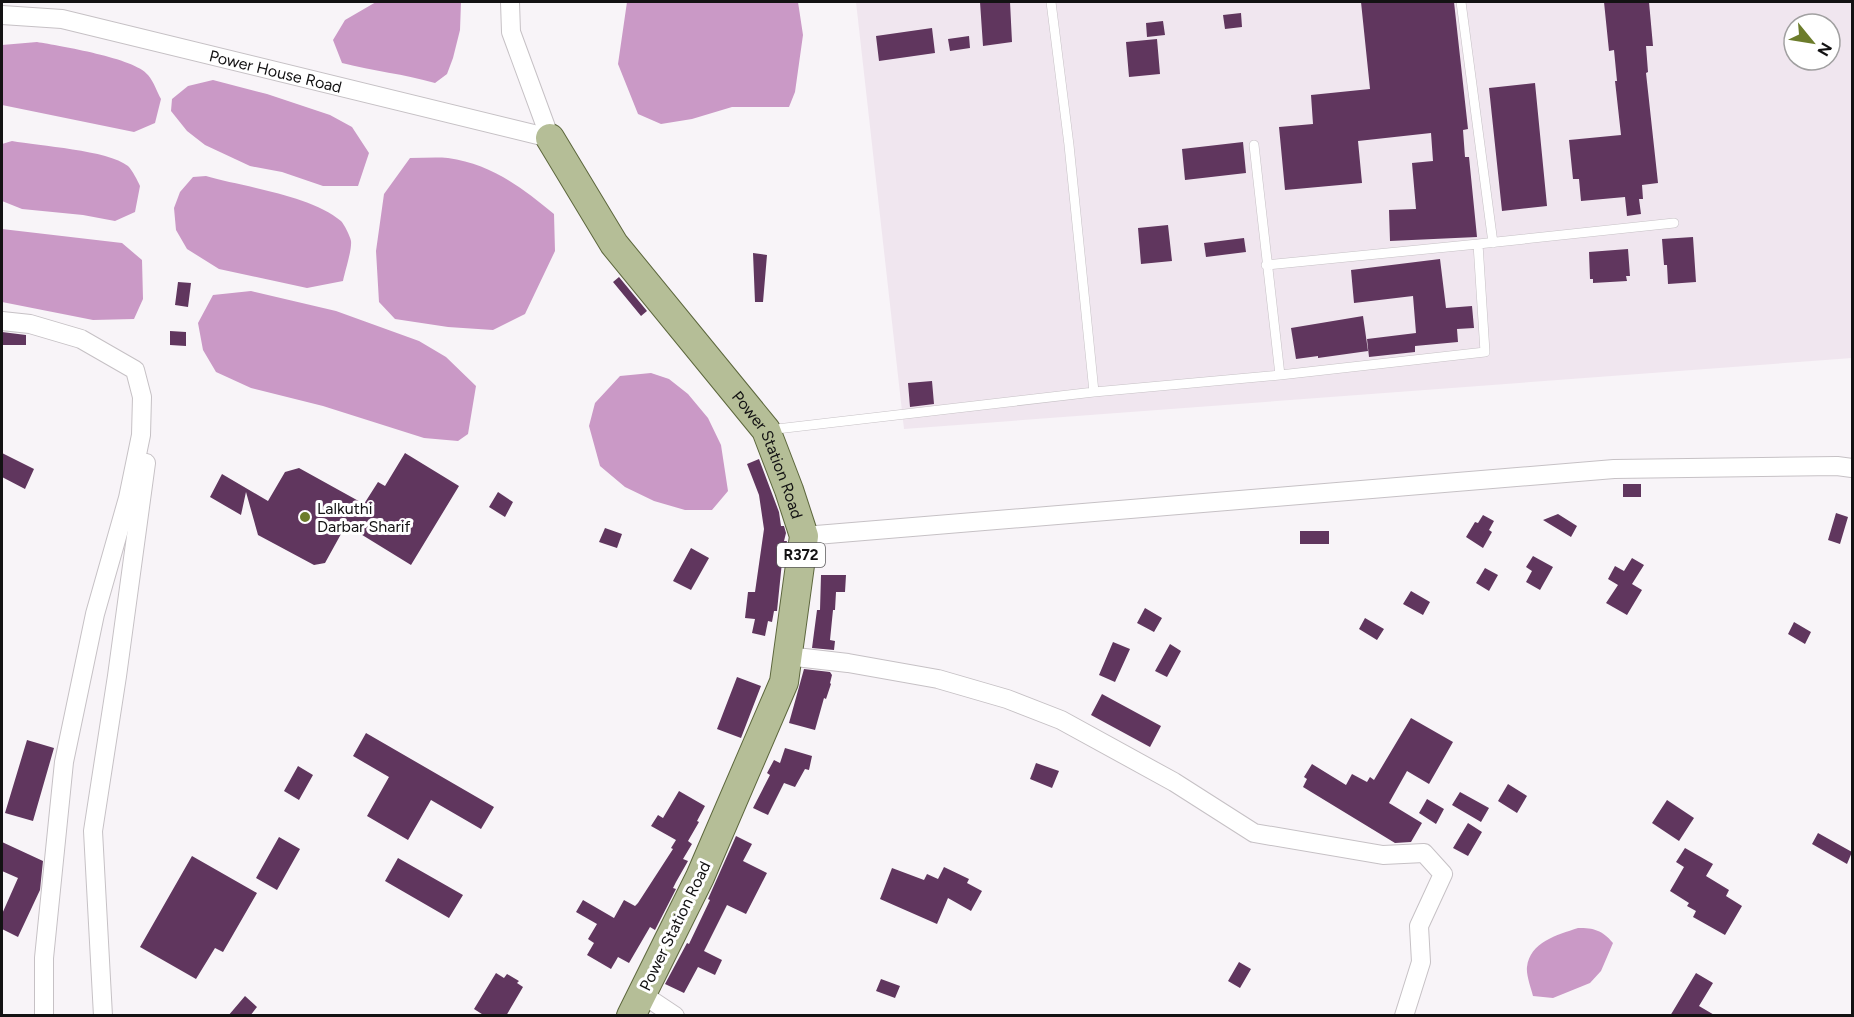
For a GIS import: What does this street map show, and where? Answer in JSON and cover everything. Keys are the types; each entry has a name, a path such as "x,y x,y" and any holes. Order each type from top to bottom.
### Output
{"main road":[{"name":"Power Station Road","path":"550,138 614,244 766,430 804,536 784,682 700,877 637,1005"}],"street":[{"name":"Power Station Road","path":"510,2 511,32 550,138"},
{"name":"Power House Road","path":"2,15 63,19 550,138"},
{"path":"2,321 30,324 81,339 135,370 142,397 148,450 93,831 104,1016"},
{"path":"44,1016 44,958 64,762 95,614 128,498 141,435 142,397"},
{"path":"804,536 1614,469 1837,466 1852,468"},
{"path":"787,656 848,663 938,679 1018,703 1061,720 1174,782 1254,833 1383,855 1424,853 1443,874 1419,926 1421,962 1404,1016"},
{"path":"637,1005 675,1016"}],"lane":[{"path":"1052,2 1094,392"},
{"path":"1461,2 1493,243"},
{"path":"1254,145 1280,375"},
{"path":"1266,265 1674,223"},
{"path":"766,430 1094,392 1280,375 1485,352 1478,244"}],"shaded area":[{"path":"376,2 461,2 460,30 447,74 435,83 342,63 333,40 345,20"},
{"path":"627,2 798,2 803,35 795,92 789,107 732,107 692,119 661,124 638,114 618,64"},
{"path":"856,2 1852,2 1852,358 904,429"},
{"path":"37,42 113,58 140,69 148,75 161,99 155,123 134,132 2,105 2,45"},
{"path":"213,80 267,94 330,115 352,127 369,153 358,186 323,186 282,172 250,166 205,145 187,131 171,111 172,99 188,86"},
{"path":"12,141 90,152 128,166 140,186 135,212 115,221 83,215 22,209 2,201 2,144"},
{"path":"410,158 448,158 478,165 505,178 554,214 555,251 525,314 493,330 448,327 395,319 379,302 376,251 384,194"},
{"path":"206,176 295,198 328,212 341,221 351,241 343,281 307,288 219,269 187,249 176,230 174,208 180,192 193,177"},
{"path":"2,229 122,243 142,260 143,299 134,319 93,320 2,302"},
{"path":"251,291 336,311 419,341 446,357 476,386 468,434 458,441 424,438 323,406 251,388 216,372 203,350 198,323 213,295"},
{"path":"651,373 669,379 688,394 708,418 721,445 728,491 712,510 685,510 654,501 625,487 600,466 589,426 595,403 620,376"},
{"path":"1578,928 1597,931 1613,943 1601,971 1590,983 1553,998 1533,996 1527,967 1533,951 1546,941"}],"building":[{"path":"980,2 1010,2 1012,42 983,46"},
{"path":"1361,2 1454,2 1468,129 1463,130 1465,157 1469,157 1477,237 1390,241 1389,210 1416,209 1412,163 1433,161 1431,133 1358,141 1362,183 1285,190 1279,127 1313,124 1311,95 1370,89"},
{"path":"1604,2 1649,2 1653,46 1646,46 1648,72 1646,73 1658,183 1642,185 1643,199 1639,199 1641,214 1627,216 1625,197 1581,201 1579,179 1573,179 1569,140 1621,135 1614,50 1609,51"},
{"path":"1241,13 1242,27 1225,29 1223,15"},
{"path":"1163,21 1165,35 1147,37 1146,23"},
{"path":"932,28 935,53 879,61 876,36"},
{"path":"969,36 970,48 950,51 948,39"},
{"path":"1157,39 1160,74 1129,77 1126,42"},
{"path":"1535,83 1547,206 1502,211 1489,88"},
{"path":"1243,142 1246,173 1185,180 1182,149"},
{"path":"1168,225 1172,261 1141,264 1138,228"},
{"path":"1693,237 1696,282 1668,284 1662,239"},
{"path":"1244,238 1246,252 1206,257 1204,243"},
{"path":"1628,249 1630,276 1626,276 1627,281 1593,283 1593,279 1590,279 1589,252"},
{"path":"753,253 767,255 763,302 755,302"},
{"path":"1440,259 1446,308 1472,306 1474,328 1457,329 1458,342 1415,346 1415,352 1369,357 1367,339 1416,333 1413,296 1354,303 1351,270"},
{"path":"619,277 647,311 641,316 613,282"},
{"path":"178,282 191,283 188,307 175,305"},
{"path":"1363,316 1368,351 1296,359 1291,328"},
{"path":"170,331 186,332 186,346 170,345"},
{"path":"2,332 26,335 26,345 2,345"},
{"path":"932,381 934,404 910,407 908,383"},
{"path":"2,453 34,469 25,489 2,477"},
{"path":"405,453 459,486 411,565 346,525 325,563 314,565 258,535 246,492 241,515 210,497 222,474 268,501 285,472 299,468 364,504 378,482 385,486"},
{"path":"759,459 779,512 781,526 784,526 786,533 784,541 787,541 782,562 777,611 774,611 772,622 768,621 765,636 752,633 755,619 745,618 748,592 755,592 764,529 759,495 747,464"},
{"path":"1623,484 1641,484 1641,497 1623,497"},
{"path":"498,492 513,502 505,517 489,507"},
{"path":"1836,513 1848,517 1840,544 1828,540"},
{"path":"1558,514 1577,526 1571,537 1543,520"},
{"path":"1483,515 1494,521 1489,530 1492,532 1483,548 1466,537 1475,522 1478,523"},
{"path":"605,528 622,534 617,548 599,542"},
{"path":"1300,531 1329,531 1329,544 1300,544"},
{"path":"691,548 709,558 691,590 673,581"},
{"path":"1533,556 1553,567 1540,590 1526,582 1532,571 1526,567"},
{"path":"1632,558 1644,565 1632,584 1642,590 1627,615 1606,603 1618,585 1608,579 1615,566 1624,571"},
{"path":"1485,568 1498,575 1489,591 1476,583"},
{"path":"821,575 846,575 845,592 836,592 835,610 833,610 830,640 835,641 834,650 812,648 817,610 820,610"},
{"path":"1411,591 1430,602 1423,615 1403,604"},
{"path":"1145,608 1162,618 1154,632 1137,623"},
{"path":"1365,618 1384,629 1377,640 1359,629"},
{"path":"1794,622 1811,632 1805,644 1788,634"},
{"path":"1113,642 1130,649 1115,682 1099,675"},
{"path":"1170,644 1181,651 1167,677 1155,671"},
{"path":"804,669 830,672 832,675 815,730 789,723"},
{"path":"737,677 761,686 741,738 717,729"},
{"path":"1102,694 1161,726 1150,747 1091,715"},
{"path":"1411,718 1453,742 1429,784 1407,771 1389,803 1422,823 1411,842 1395,843 1303,787 1307,779 1304,777 1312,764 1346,785 1352,774 1367,782 1370,777 1374,780"},
{"path":"366,733 494,807 481,829 431,800 408,840 367,816 389,777 353,756"},
{"path":"27,740 54,748 33,821 5,813"},
{"path":"785,748 812,756 809,770 805,769 795,787 784,783 768,815 753,808 770,775 767,773 774,760 780,763"},
{"path":"1036,763 1059,771 1052,788 1030,779"},
{"path":"298,766 313,775 299,800 284,791"},
{"path":"1508,784 1527,796 1517,813 1498,801"},
{"path":"679,791 705,806 688,841 692,844 683,859 688,861 673,888 676,889 655,930 650,927 629,963 618,957 611,969 587,955 594,943 588,939 597,924 576,912 583,900 614,918 624,900 635,906 638,903 673,849 671,848 676,840 651,826 658,815 663,818"},
{"path":"1460,792 1489,808 1481,822 1452,805"},
{"path":"1427,799 1444,809 1436,824 1419,813"},
{"path":"1667,800 1694,818 1679,841 1652,823"},
{"path":"1468,823 1482,832 1468,856 1453,848"},
{"path":"1818,833 1852,852 1847,864 1812,844"},
{"path":"736,836 752,844 743,861 767,873 746,914 727,905 704,951 722,960 715,975 698,967 684,993 665,984 687,943 689,944"},
{"path":"279,837 300,849 277,890 256,878"},
{"path":"2,842 43,861 40,890 18,937 2,929 2,914 18,878 2,871"},
{"path":"1685,848 1713,864 1706,876 1729,890 1726,896 1742,906 1725,935 1693,917 1696,911 1687,906 1689,903 1670,891 1684,867 1676,862"},
{"path":"192,856 257,893 223,952 215,948 196,979 140,947"},
{"path":"398,858 463,895 449,918 385,881"},
{"path":"944,867 969,879 967,883 982,891 971,911 948,898 937,924 880,899 892,868 924,880 927,874 938,879"},
{"path":"1239,962 1251,969 1240,988 1228,981"},
{"path":"496,973 504,978 507,974 519,981 517,983 523,987 506,1016 485,1016 474,1009"},
{"path":"1696,973 1713,983 1699,1006 1716,1016 1670,1016"},
{"path":"881,979 900,986 895,998 876,991"},
{"path":"245,996 257,1007 250,1016 228,1016"}],"place":[{"name":"Lalkuthi Darbar Sharif","path":"305,517"}]}
